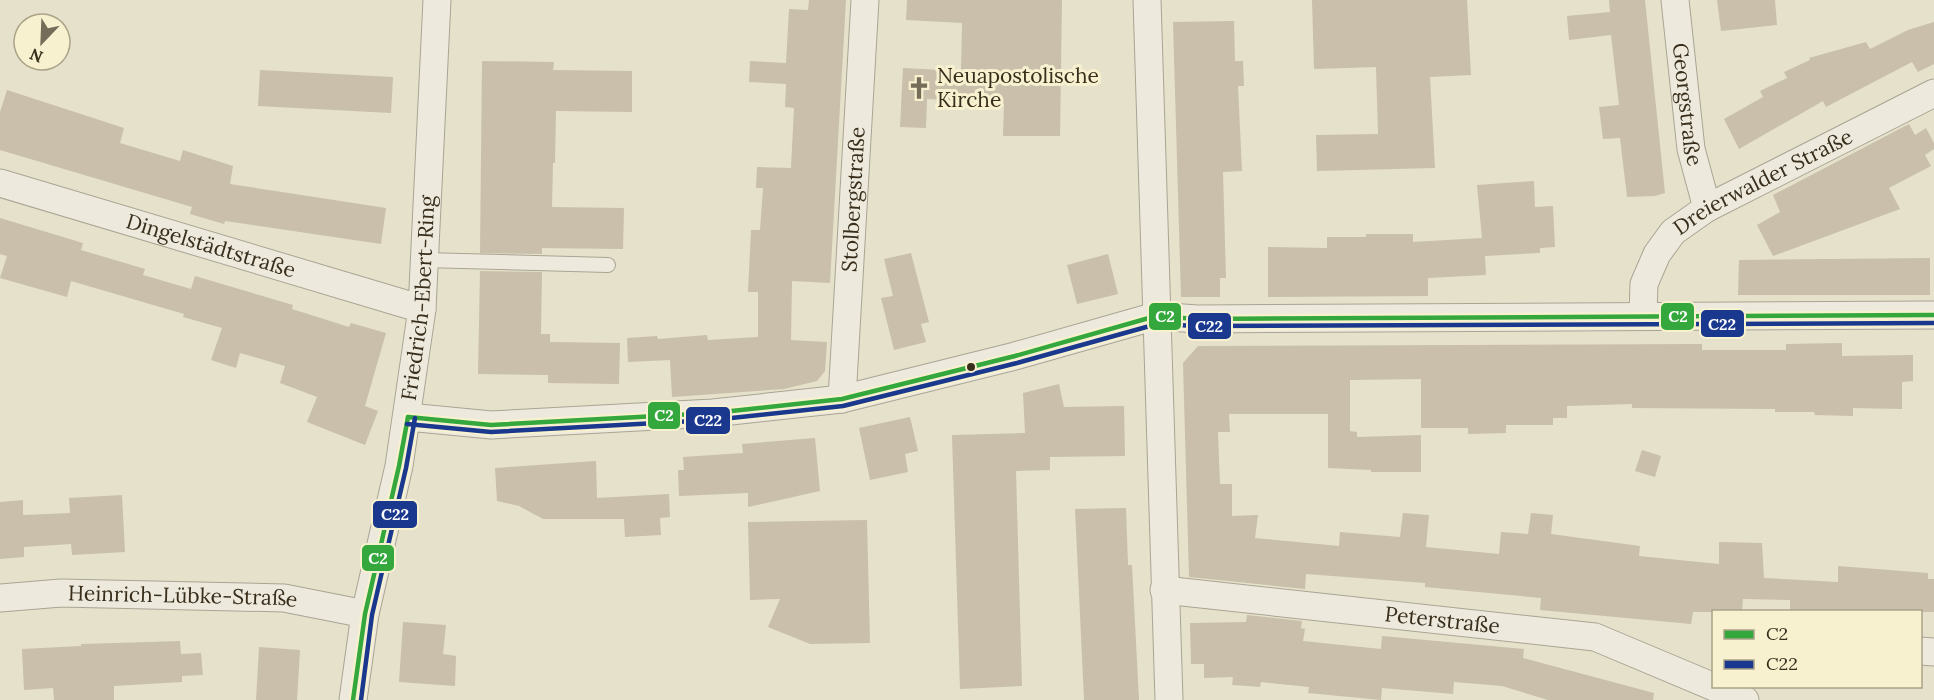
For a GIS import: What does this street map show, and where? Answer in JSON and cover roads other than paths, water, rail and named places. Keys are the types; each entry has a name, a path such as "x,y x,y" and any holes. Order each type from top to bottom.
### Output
{"street":[{"name":"Friedrich-Ebert-Ring","path":"353,700 365,614 408,417 422,309 437,0"},
{"name":"Stolbergstraße","path":"842,399 865,0"},
{"path":"1147,0 1169,700"},
{"name":"Georgstraße","path":"1675,0 1691,149 1707,208"},
{"name":"Dreierwalder Straße","path":"1643,315 1644,284 1657,254 1673,232 1707,208 1934,93"},
{"name":"Dingelstädtstraße","path":"0,183 422,309"},
{"path":"408,417 491,425 713,413 842,399 1015,356 1156,316 1208,319 1934,315"},
{"name":"Peterstraße","path":"1164,590 1595,637 1712,682"},
{"name":"Heinrich-Lübke-Straße","path":"0,598 61,593 284,598 365,614"},
{"name":"Peterstraße","path":"1728,688 1746,695"}],"lane":[{"path":"424,260 608,265"}],"place":[{"name":"Neuapostolische Kirche","path":"919,88"}]}
